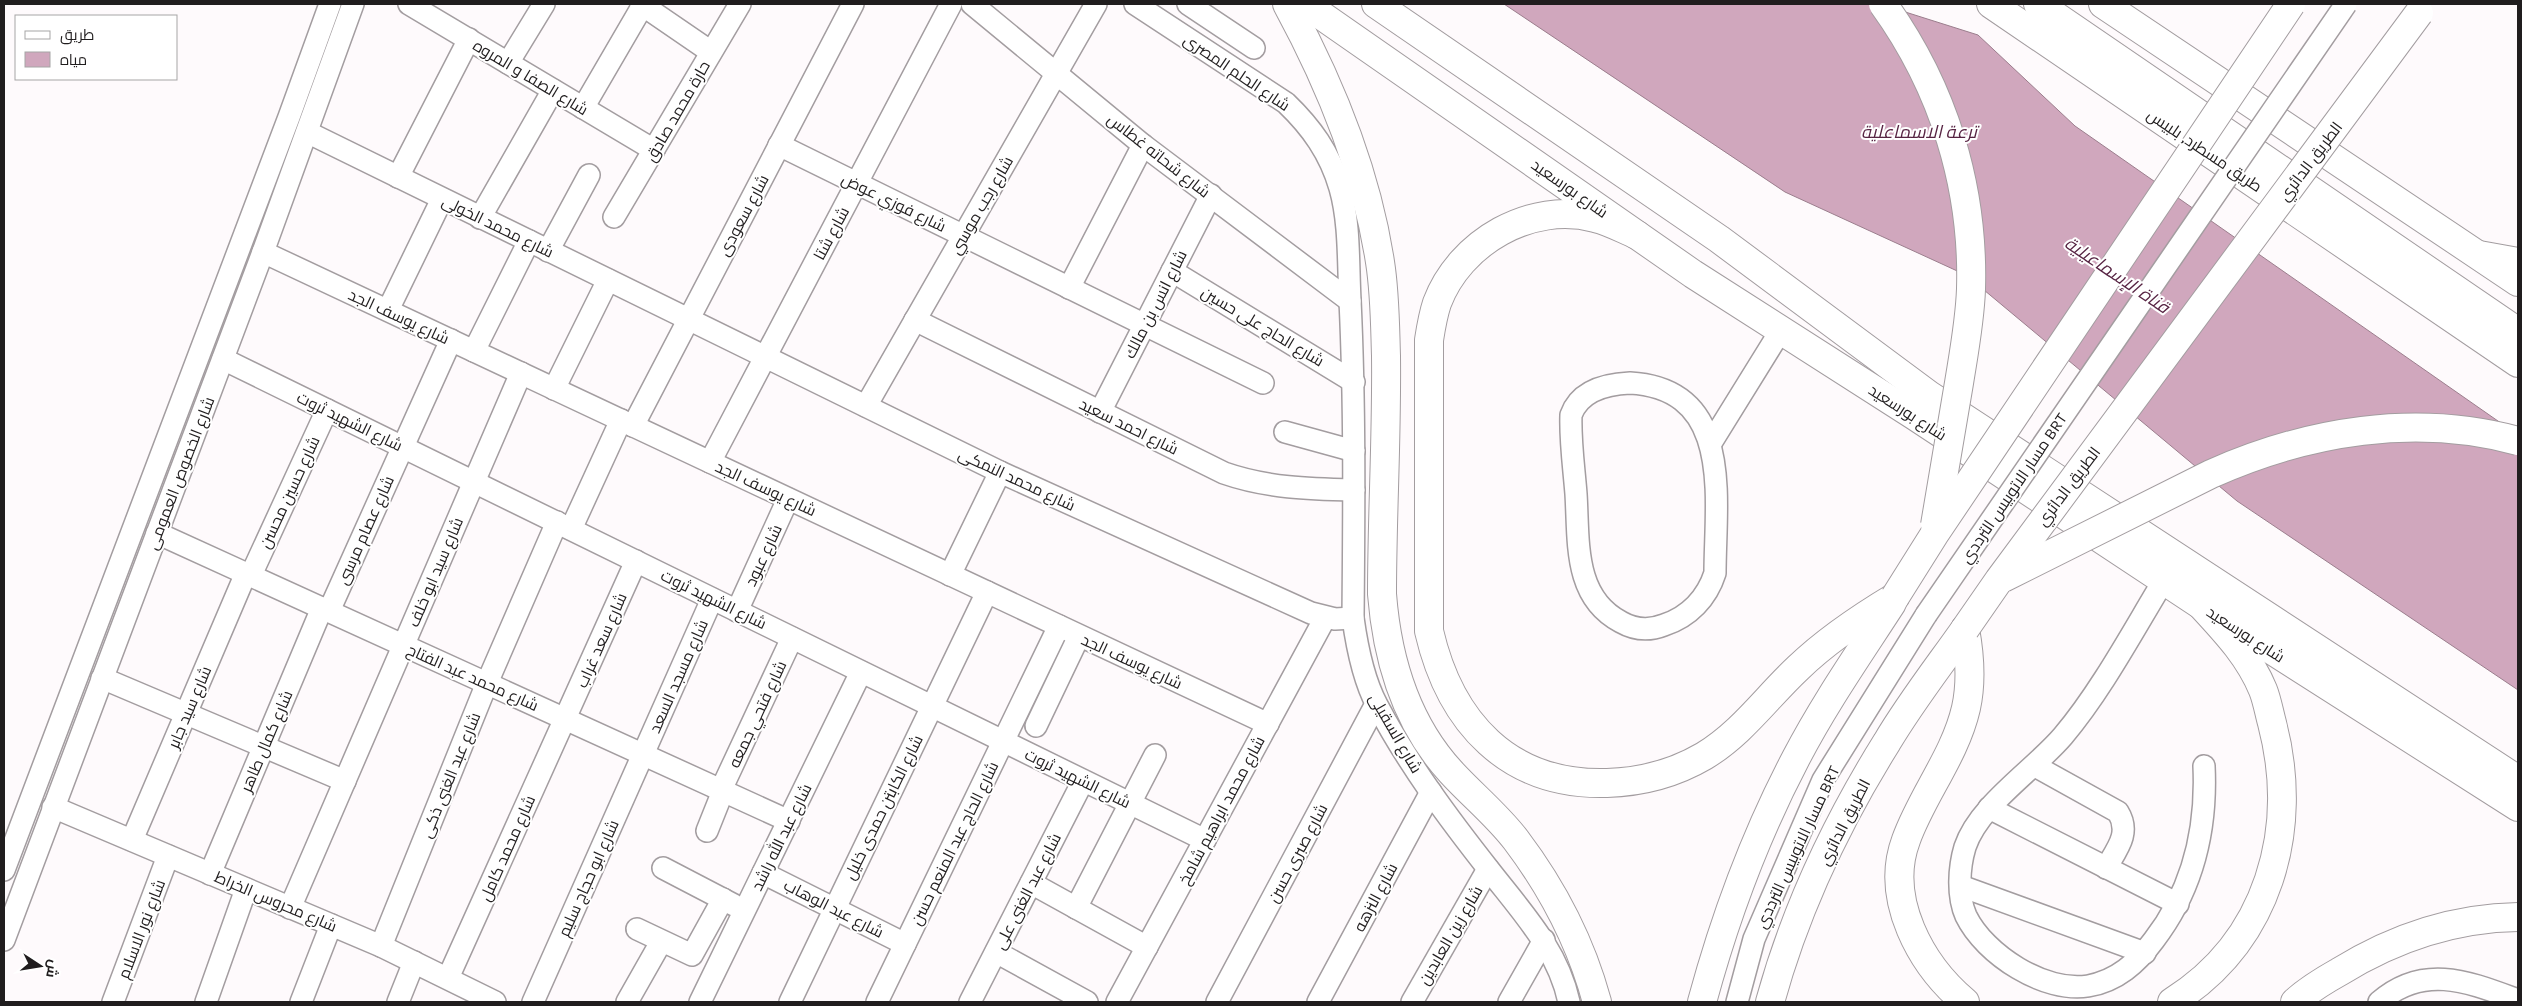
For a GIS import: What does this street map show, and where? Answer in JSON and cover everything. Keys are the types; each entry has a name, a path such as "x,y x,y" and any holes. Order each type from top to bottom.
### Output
{"main road":[{"path":"1287,4 1326,80 1354,150 1370,211 1380,263 1386,371 1382,594 1391,658 1414,717 1430,745 1449,770 1495,815 1516,839 1552,892 1582,954 1597,1002"},
{"name":"شارع بورسعيد","path":"1305,4 1637,235 2201,605 2518,807"},
{"name":"شارع بورسعيد","path":"1376,4 1718,239 1929,395 2518,780"},
{"path":"1883,4 1903,32 1935,92 1956,156 1969,223 1971,290 1968,324 1934,535"},
{"name":"طريق مسطرد, بلبيس","path":"1992,4 2518,363"},
{"name":"طريق مسطرد, بلبيس","path":"2038,4 2518,332"},
{"path":"2103,4 2518,282"},
{"path":"1702,1002 1718,945 1737,890 1766,818 1796,757 1830,698 1934,535 2292,4"},
{"name":"الطريق الدائري","path":"1770,1002 1780,968 1810,890 1847,815 1887,741 1999,580 2424,7"},
{"path":"1637,235 1595,218 1576,215 1557,214 1520,222 1485,240 1471,253 1457,267 1438,302 1429,340 1429,631 1441,673 1462,711 1492,745 1529,770 1572,781 1594,783 1639,780 1661,774 1703,756 1722,744 1740,729 1776,690 1820,648 1895,597"},
{"path":"2479,255 2518,262"},
{"path":"1782,330 1802,301"},
{"path":"1999,580 2211,474 2249,458 2305,440 2337,434 2406,428 2476,432 2518,440"},
{"path":"2172,1002 2202,980 2222,960 2254,916 2266,892 2274,867 2281,816 2280,763 2263,690 2238,644 2201,605"},
{"path":"1965,629 1971,663 1966,709 1948,755 1906,840 1900,871 1902,902 1915,938 1938,975 1965,1002"},
{"path":"2295,1002 2307,991 2360,959 2415,934 2471,920 2518,917"}],"street":[{"name":"شارع الخصوص العمومى","path":"4,870 282,136 330,4"},
{"name":"شارع الخصوص العمومى","path":"4,940 264,252 353,4"},
{"name":"شارع الصفا و المروه","path":"409,4 654,150"},
{"path":"508,63 544,4"},
{"name":"حارة محمد صادق","path":"614,218 740,4"},
{"name":"شارع سعودى","path":"564,526 688,319 853,4"},
{"name":"شارع شتا","path":"710,462 952,4"},
{"name":"شارع شحاته غطاس","path":"972,4 1143,145 1350,301"},
{"name":"شارع رجب موسي","path":"866,406 1096,4"},
{"name":"شارع الحلم المصرى","path":"1135,4 1286,103 1320,141 1332,164 1345,212 1350,301"},
{"path":"1188,4 1254,48"},
{"name":"مسار الاتوبيس الترددي BRT","path":"1737,1002 1754,939 1824,780 1926,615 2346,4"},
{"path":"583,108 642,5 711,52"},
{"path":"398,177 469,39"},
{"path":"480,218 553,90"},
{"name":"شارع محمد الخولى","path":"307,132 688,319"},
{"name":"شارع فوزي عوض","path":"779,145 1263,383"},
{"path":"1069,288 1143,145"},
{"path":"474,351 539,246 589,175"},
{"name":"شارع انس بن مالك","path":"1100,412 1211,195"},
{"path":"388,310 442,199"},
{"name":"شارع يوسف الجد","path":"264,252 1268,724"},
{"name":"شارع الحاج على حسين","path":"1172,271 1354,382"},
{"path":"554,389 608,280"},
{"name":"شارع السقيلى","path":"1350,301 1354,382 1353,618 1358,649 1376,704 1431,792 1544,940 1564,980 1569,1002"},
{"name":"شارع محمد النمكى","path":"688,319 1000,472 1326,618 1353,618"},
{"name":"شارع احمد سعيد","path":"916,320 1224,473 1245,480 1288,488 1354,490"},
{"path":"1711,443 1704,428 1689,408 1669,393 1654,386 1630,383 1606,386 1584,395 1574,407 1571,423 1583,578 1588,590 1604,611 1626,625 1638,629 1651,629 1670,623 1687,614 1708,590 1715,573 1716,467 1711,443 1782,330"},
{"name":"شارع عصام مرسى","path":"326,609 403,447 451,340"},
{"name":"شارع الشهيد ثروت","path":"223,359 1205,840"},
{"name":"شارع سيد ابو خلف","path":"290,908 521,373"},
{"name":"شارع حسين محسن","path":"248,574 327,410"},
{"path":"1285,432 1354,451"},
{"path":"950,575 1000,472"},
{"name":"شارع عبود","path":"737,611 788,499"},
{"name":"شارع عبد الغنى ذكى","path":"382,946 488,683 564,526"},
{"name":"شارع محمد عبد الفتاح","path":"157,533 789,821"},
{"name":"شارع سعد غراب","path":"566,719 636,561"},
{"name":"شارع سيد جابر","path":"132,840 248,574"},
{"path":"2164,580 2081,712 2064,735 2035,766 1989,808 1966,845 1961,862 1961,898 1966,916 1980,934 2013,964 2051,984 2076,987 2104,982 2132,966 2145,953 2178,904 2196,855 2201,833 2205,796 2204,766"},
{"name":"شارع الكابتن حمدى خليل","path":"790,1002 986,592"},
{"name":"شارع مسجد السعد","path":"643,754 712,599"},
{"name":"شارع كمال طاهر","path":"210,874 326,609"},
{"name":"شارع محمد ابراهيم شامخ","path":"1117,1002 1326,618"},
{"name":"شارع الحاج عبد المنعم حسن","path":"877,1002 1059,626"},
{"path":"1036,726 1079,636"},
{"name":"شارع فتحي جمعه","path":"706,831 722,790 792,638"},
{"name":"شارع عبد الله راشد","path":"700,1002 862,672"},
{"path":"102,678 345,781"},
{"name":"شارع صبرى حسن","path":"1217,1002 1376,704"},
{"name":"شارع محمد كامل","path":"448,978 566,719"},
{"name":"شارع ابو حجاج سليم","path":"533,1002 643,754"},
{"path":"1076,908 1155,755"},
{"path":"2035,766 2118,812 2122,819 2124,835 2106,868"},
{"name":"شارع عبد الغنى على","path":"970,1002 1084,781"},
{"name":"شارع النزهه","path":"1318,1002 1431,792"},
{"name":"شارع محروس الخراط","path":"53,807 382,946 494,1002"},
{"path":"1989,808 2178,904"},
{"name":"شارع نور الاسلام","path":"113,1002 168,856"},
{"path":"663,868 745,910"},
{"name":"شارع زين العابدين","path":"1412,1002 1488,868"},
{"name":"شارع عبد الوهاب","path":"764,873 905,944"},
{"path":"1032,882 1147,947"},
{"path":"1961,886 2145,953"},
{"path":"206,1002 246,889"},
{"path":"637,929 689,956 693,955 723,899"},
{"path":"302,1002 331,925"},
{"path":"1509,1002 1544,940"},
{"path":"627,1002 661,942"},
{"path":"996,952 1087,1002"},
{"path":"398,1002 414,962"},
{"path":"2379,1002 2392,991 2417,981 2445,978 2472,983 2518,1000"},
{"path":"1555,1002 1564,980"}],"water":[{"name":"ترعة الاسماعلية","path":"1504,4 1880,4 1978,35 2075,126 2518,435 2518,690 2237,501 1966,275 1785,192"}],"water label":[{"name":"قناة الإسماعيلية","path":"2117,275"}]}
